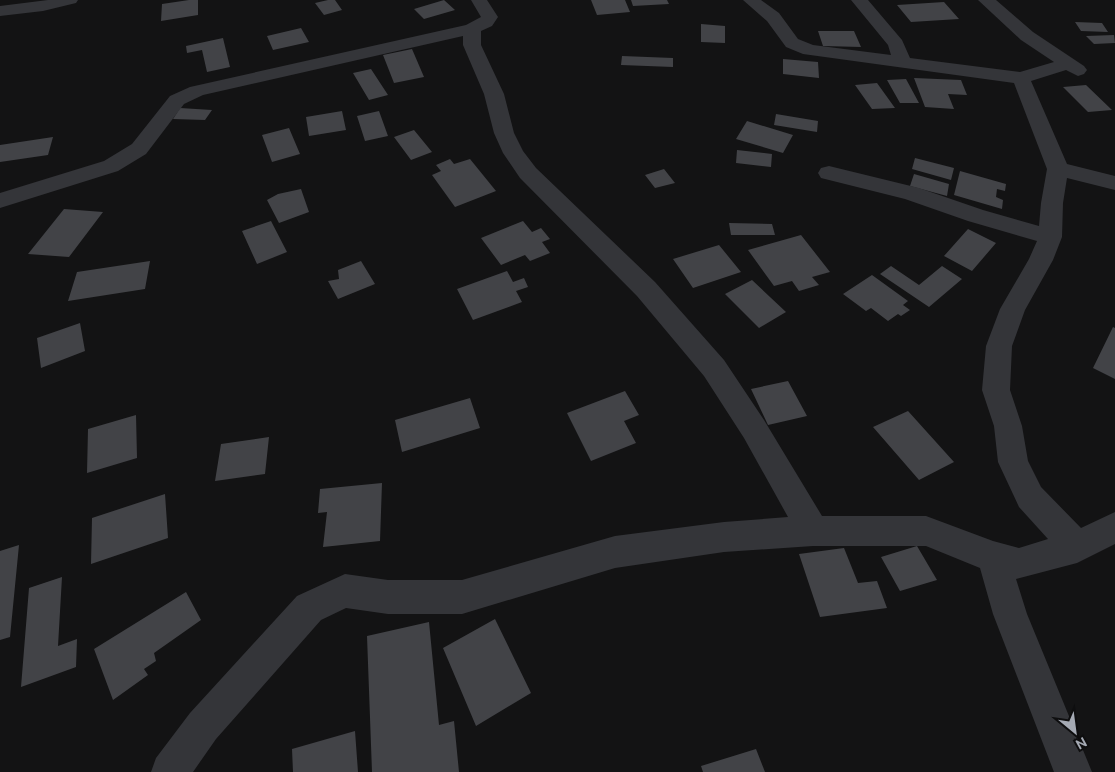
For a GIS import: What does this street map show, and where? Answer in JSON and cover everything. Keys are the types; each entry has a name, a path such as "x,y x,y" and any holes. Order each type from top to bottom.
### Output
{"street":[{"path":"0,11 43,6 70,0"},
{"path":"0,201 111,166 139,149 177,100 197,90 472,29 490,18 479,0"},
{"path":"751,0 773,17 792,43 808,50 1021,78 1073,67 1027,36 986,0"},
{"path":"859,0 896,44 903,62"},
{"path":"472,29 472,45 494,94 504,133 513,153 528,173 646,289 714,368 754,429 813,531"},
{"path":"1021,78 1058,168 1052,203 1050,237 1041,260 1013,309 999,346 996,390 1008,426 1013,462 1030,497 1077,547"},
{"path":"1058,168 1115,183"},
{"path":"829,173 911,193 976,216 1050,237"},
{"path":"170,772 203,726 309,608 345,591 388,597 462,597 616,552 724,538 813,531 926,531 993,557 1019,564 1077,547 1115,527"},
{"path":"993,557 1010,614 1073,772"}],"building":[{"path":"198,0 198,15 161,21 162,4"},
{"path":"335,0 342,10 324,15 315,3"},
{"path":"444,0 455,10 424,19 414,9"},
{"path":"591,0 625,0 630,12 597,15"},
{"path":"631,0 667,0 669,4 633,6"},
{"path":"944,2 959,19 911,22 897,5"},
{"path":"1075,22 1102,23 1108,32 1081,31"},
{"path":"701,24 725,26 725,43 701,42"},
{"path":"301,28 309,42 273,50 267,36"},
{"path":"818,31 854,31 861,47 823,46"},
{"path":"1114,35 1115,43 1094,44 1086,36"},
{"path":"223,38 230,67 207,72 202,50 187,53 186,46"},
{"path":"412,49 424,77 394,83 383,55"},
{"path":"622,56 673,58 673,67 621,65"},
{"path":"783,59 818,62 819,78 783,74"},
{"path":"371,69 388,95 369,100 353,73"},
{"path":"914,78 961,80 967,95 948,94 954,109 925,107"},
{"path":"906,79 919,103 900,103 887,80"},
{"path":"877,83 895,108 872,109 855,85"},
{"path":"1086,85 1112,110 1088,112 1063,87"},
{"path":"180,108 212,110 205,120 173,119"},
{"path":"342,111 346,130 309,136 306,117"},
{"path":"379,111 388,136 365,141 357,116"},
{"path":"776,114 818,121 817,132 774,125"},
{"path":"747,121 793,135 783,153 736,139"},
{"path":"289,128 300,154 272,162 262,135"},
{"path":"414,130 432,152 411,160 394,137"},
{"path":"53,137 48,155 0,162 0,145"},
{"path":"737,150 772,154 771,167 736,163"},
{"path":"915,158 954,168 951,180 912,169"},
{"path":"450,159 454,164 470,159 496,191 455,207 432,175 441,171 436,165"},
{"path":"664,169 675,183 655,188 645,175"},
{"path":"960,171 1006,184 1005,191 997,189 996,197 1003,200 1002,209 954,195"},
{"path":"914,174 949,184 947,196 910,186"},
{"path":"301,189 309,212 279,223 267,200 278,194"},
{"path":"64,209 103,212 69,257 28,254"},
{"path":"271,221 287,252 257,264 242,231"},
{"path":"523,221 532,232 541,228 550,239 542,242 550,253 530,261 525,255 501,265 481,238"},
{"path":"729,223 772,224 775,235 731,235"},
{"path":"968,229 996,243 972,271 944,256"},
{"path":"801,235 830,272 812,277 819,285 799,291 792,281 774,286 748,250"},
{"path":"719,245 741,272 693,288 673,259"},
{"path":"150,261 145,289 68,301 77,272"},
{"path":"361,261 375,284 338,299 328,281 339,279 338,270"},
{"path":"891,266 919,285 942,266 962,279 929,307 880,274"},
{"path":"507,271 513,282 524,278 528,287 516,291 522,302 473,320 457,289"},
{"path":"872,275 908,301 903,305 910,310 901,316 898,314 888,321 871,308 866,311 843,294"},
{"path":"752,280 786,312 759,328 725,294"},
{"path":"80,323 85,351 41,368 37,338"},
{"path":"1113,327 1115,328 1115,379 1093,368"},
{"path":"788,381 807,416 768,425 751,389"},
{"path":"625,391 639,415 624,421 636,443 591,461 567,413"},
{"path":"470,398 480,428 402,452 395,420"},
{"path":"908,411 954,462 919,480 873,427"},
{"path":"136,415 137,458 87,473 88,429"},
{"path":"269,437 265,474 215,481 221,444"},
{"path":"382,483 380,541 323,547 327,512 318,513 320,489"},
{"path":"165,494 168,538 91,564 92,518"},
{"path":"19,545 10,637 0,640 0,551"},
{"path":"917,546 937,580 900,591 881,557"},
{"path":"844,548 858,583 877,581 887,608 820,617 799,554"},
{"path":"62,577 58,646 77,639 76,667 21,687 29,588"},
{"path":"186,592 201,620 154,653 156,661 144,669 148,675 113,700 94,649"},
{"path":"495,619 531,693 476,726 443,648"},
{"path":"429,622 439,725 454,721 459,772 372,772 367,636"},
{"path":"355,731 358,772 293,772 292,749"},
{"path":"756,749 765,772 703,772 701,766"}]}
